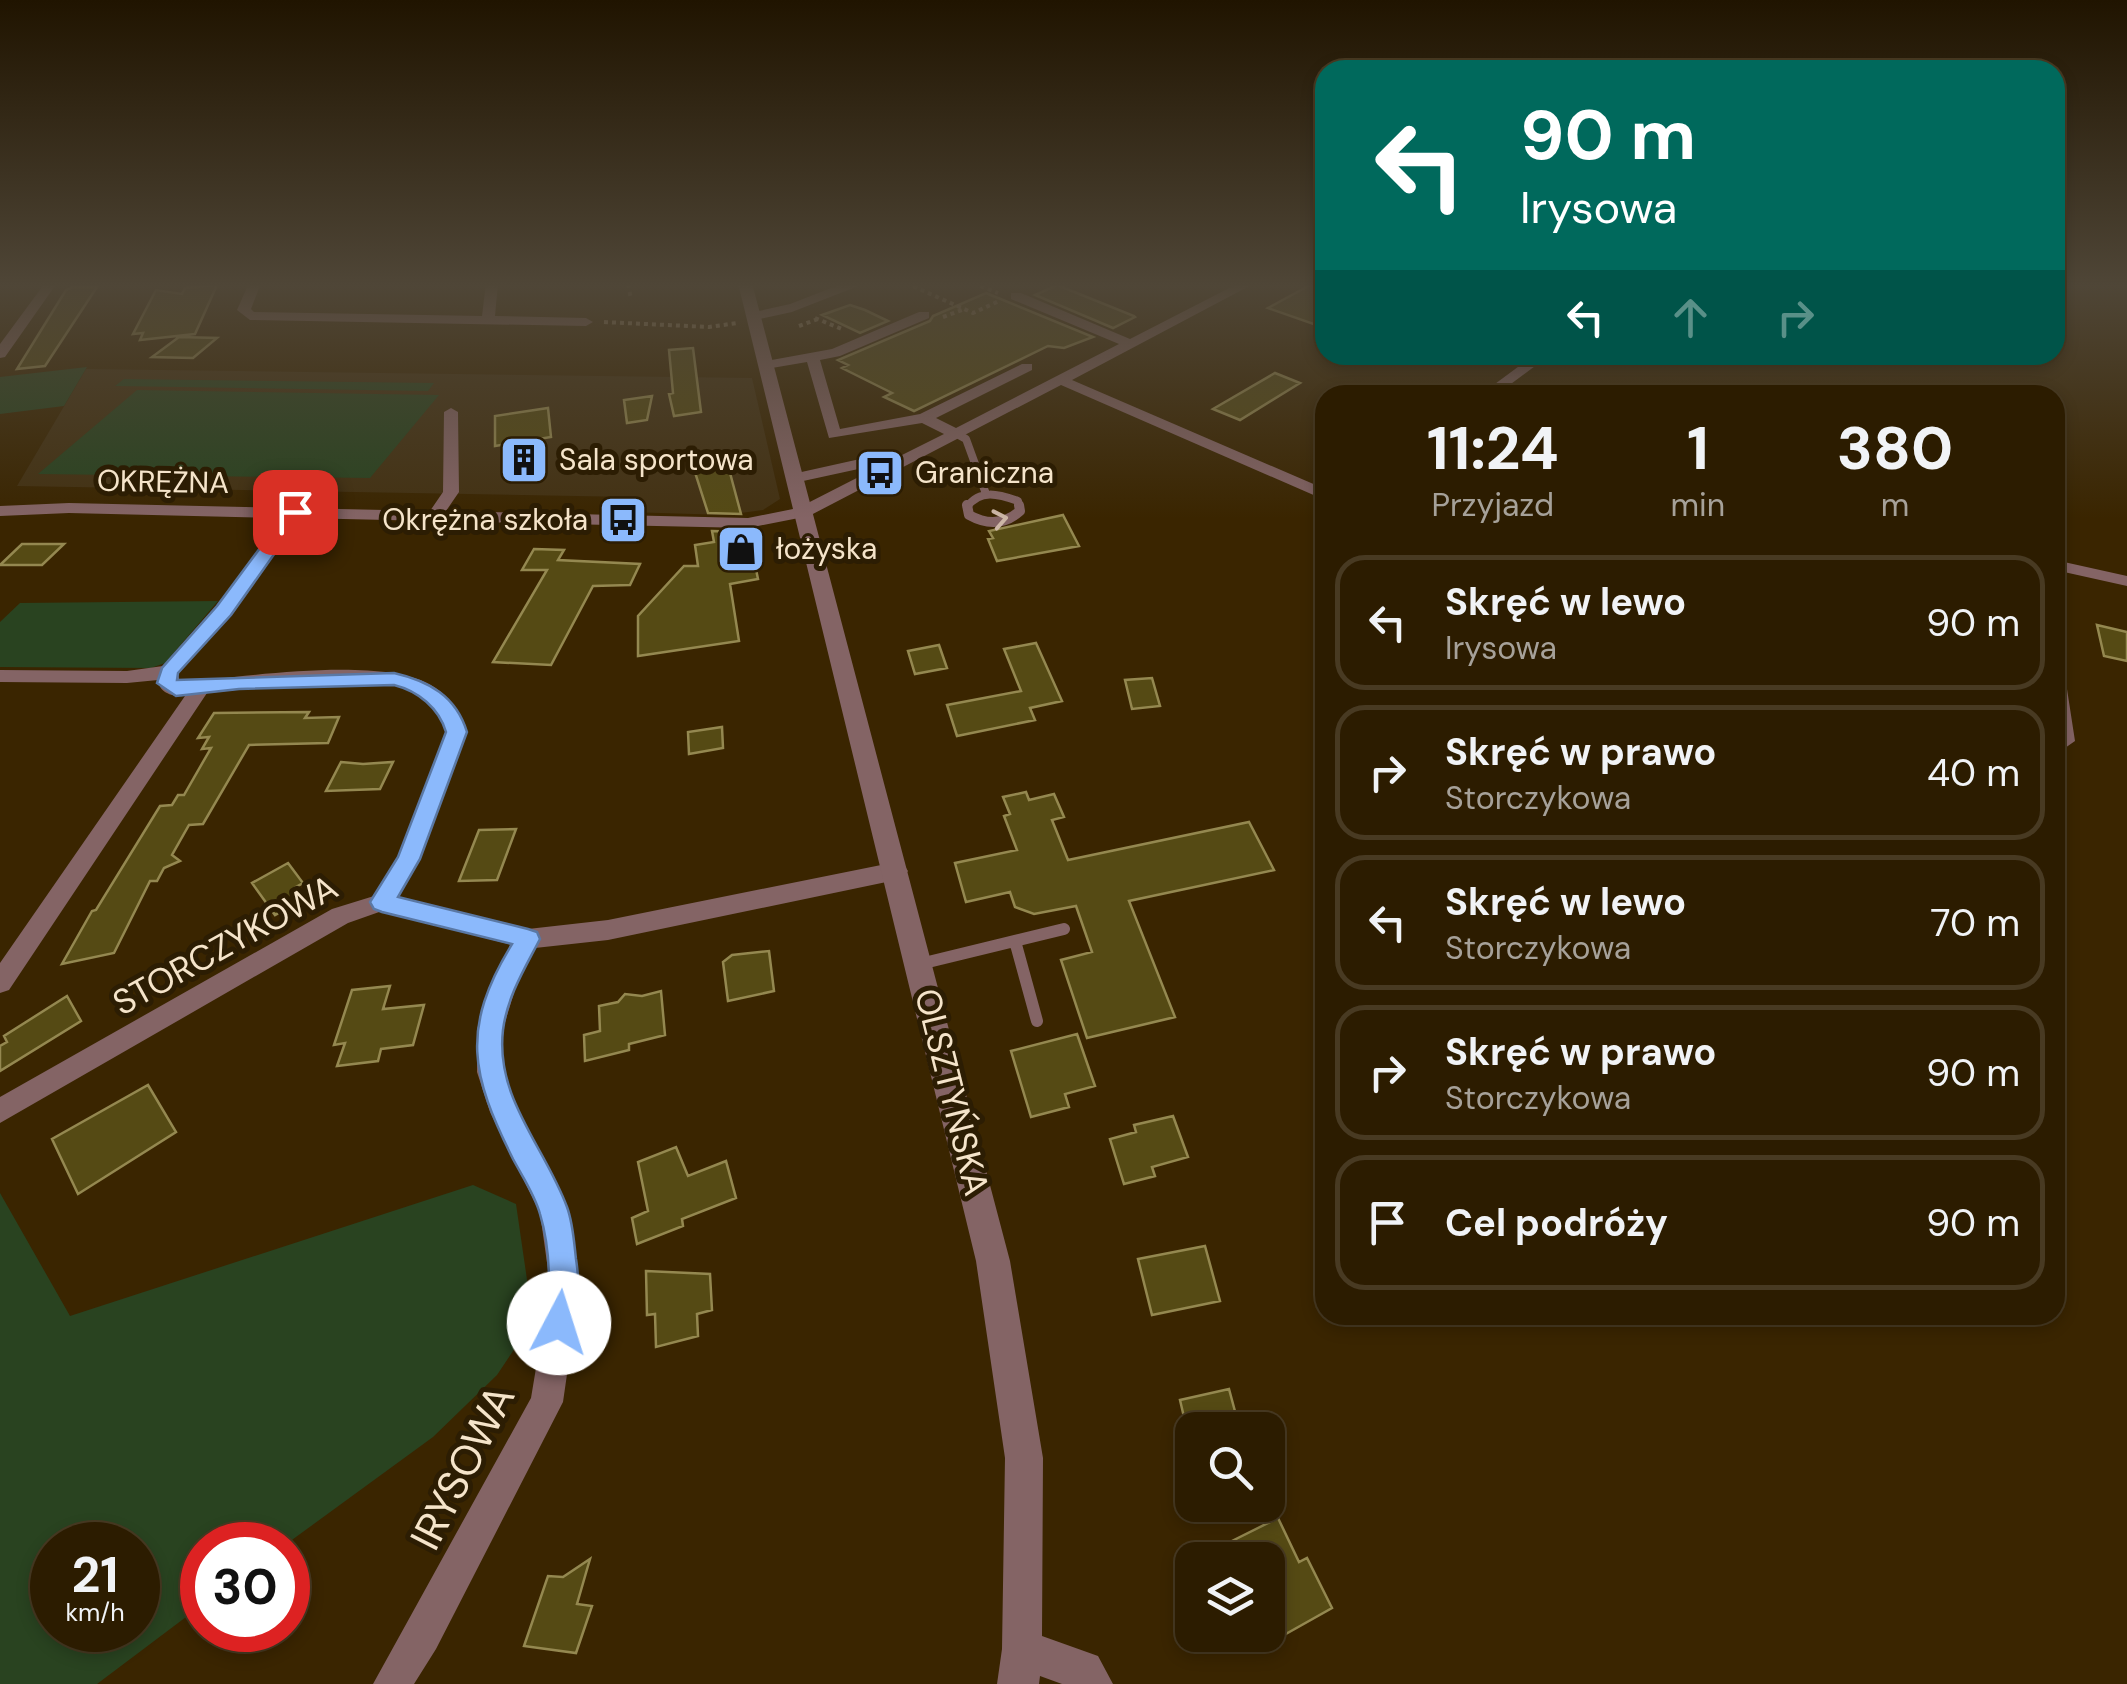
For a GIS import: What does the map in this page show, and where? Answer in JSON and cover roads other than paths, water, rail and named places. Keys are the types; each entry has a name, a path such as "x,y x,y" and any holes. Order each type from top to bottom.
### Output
{"street":[{"name":"OLSZTYŃSKA","path":"765,362 993,1261 1024,1458 1020,1667"},
{"path":"766,365 792,362"},
{"path":"813,362 834,435 924,418 1027,367"},
{"path":"803,512 1097,362"},
{"path":"1502,385 1529,365"},
{"path":"1062,380 1315,492"},
{"path":"435,516 451,492 451,412"},
{"path":"924,418 952,436"},
{"path":"794,478 844,470 952,436"},
{"name":"OKRĘŻNA","path":"0,511 70,508 748,523 803,512"},
{"path":"0,676 127,677 168,672 224,610 295,512"},
{"path":"2065,567 2127,580"},
{"name":"STORCZYKOWA","path":"0,1112 340,916 382,902 409,859 457,732 451,712 417,685 394,679 176,690 167,683 168,672"},
{"path":"0,983 201,688"},
{"path":"382,902 528,939 608,930 896,871"},
{"name":"IRYSOWA","path":"392,1684 423,1636 547,1402 565,1284 554,1210 504,1112 490,1072 490,1028 507,974 528,939"},
{"path":"1020,1667 1083,1670 1092,1684"}],"lane":[{"path":"952,436 966,439 986,494"},
{"path":"986,494 1012,497 1018,501 1020,511 1000,522 974,519 968,515 967,504 986,494"},
{"path":"920,964 1064,929"},
{"path":"1015,941 1037,1021"}],"place":[{"name":"Sala sportowa","path":"524,460"},
{"name":"Graniczna","path":"880,473"},
{"name":"Okrężna szkoła","path":"623,520"},
{"name":"łożyska","path":"741,549"}]}
